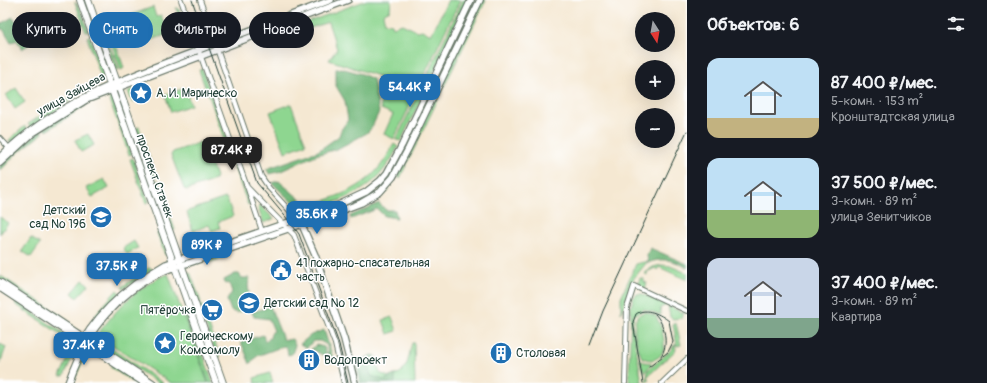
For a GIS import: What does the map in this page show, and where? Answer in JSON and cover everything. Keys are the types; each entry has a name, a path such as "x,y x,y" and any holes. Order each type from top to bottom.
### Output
{"main road":[{"name":"проспект Стачек","path":"80,0 114,85 177,263 223,383"},
{"name":"проспект Стачек","path":"88,0 114,85"},
{"path":"241,37 330,0"},
{"path":"241,38 348,0"},
{"path":"64,383 84,340 123,293 145,276 262,231 357,197 373,187 387,173 402,145 471,0"},
{"path":"177,263 302,225 361,203 380,192 389,182 408,149 480,0"},
{"name":"улица Зайцева","path":"0,157 70,109 114,85 213,48"},
{"name":"улица Зайцева","path":"0,163 11,149"},
{"path":"302,225 315,255 344,339 355,383"},
{"name":"проспект Стачек","path":"177,263 216,383"},
{"path":"0,282 144,383"},
{"path":"0,288 153,383"},
{"path":"68,383 84,340"}],"street":[{"path":"181,0 262,231"},
{"path":"200,0 204,12"},
{"path":"216,48 261,176 269,188 302,225"},
{"path":"0,138 11,149"},
{"path":"247,187 285,223 294,235 335,344 344,383"},
{"path":"625,383 627,308 634,286 687,311"},
{"path":"662,383 687,359"}],"green space":[{"path":"367,0 391,0 390,10 383,14 385,23 392,24 393,27 402,24 417,31 422,30 431,35 448,0 460,0 394,139 384,134 393,114 381,109 378,76 329,60 337,49 328,22 314,27 314,20"},
{"path":"463,0 468,0 401,141 396,140"},
{"path":"482,0 486,0 400,178 397,176"},
{"path":"75,2 80,8 89,31 86,32 81,18 81,12 79,12"},
{"path":"153,7 156,17 161,15 161,37 153,40 153,12 139,12"},
{"path":"12,18 12,42 3,29 0,29 0,24"},
{"path":"91,48 94,48 104,76 101,77"},
{"path":"108,48 110,48 119,70 116,71"},
{"path":"113,48 117,48 124,68 121,70"},
{"path":"341,68 373,79 379,112 371,129 367,133 337,149 316,155 281,171 270,174 266,169 318,151 339,136 348,120 345,101 336,86 336,69"},
{"path":"202,69 209,89 206,90 199,70"},
{"path":"148,84 153,95 132,102 128,91"},
{"path":"16,88 25,102 15,109 6,95"},
{"path":"185,88 191,105 171,112 165,95"},
{"path":"210,92 230,147 227,148 208,93"},
{"path":"112,97 132,154 129,155 109,98"},
{"path":"68,99 70,101 31,128 28,124"},
{"path":"84,103 85,106 46,131 44,128"},
{"path":"291,104 306,144 285,152 270,112"},
{"path":"25,126 28,130 14,141 8,141"},
{"path":"139,127 156,177 153,178 136,128"},
{"path":"41,130 43,133 15,155 0,171 0,166 13,153"},
{"path":"88,134 94,145 81,152 75,140"},
{"path":"201,142 204,143 216,177 215,180 187,190 184,189 171,155 173,152"},
{"path":"394,144 398,147 390,162 371,183 350,196 308,212 306,207 347,192 368,179 386,158"},
{"path":"229,154 232,154 250,204 248,205"},
{"path":"133,158 149,202 146,203 130,159"},
{"path":"104,179 109,188 92,197 86,188"},
{"path":"158,180 175,230 172,231 155,181"},
{"path":"279,181 301,200 294,204 272,183"},
{"path":"388,189 389,190 379,198 345,215 345,214"},
{"path":"225,198 227,199 233,216 218,222 220,228 212,231 209,225 193,231 187,213 188,211"},
{"path":"379,203 386,210 395,210 397,218 384,216 377,209 351,219 350,216"},
{"path":"258,206 261,206 274,219 263,223"},
{"path":"0,217 8,223 0,234"},
{"path":"160,232 167,254 165,255 157,233"},
{"path":"31,238 40,244 31,257 22,251"},
{"path":"134,241 138,248 127,254 123,248"},
{"path":"650,248 687,264 687,268 668,260 658,260 648,263 647,255"},
{"path":"228,253 229,256 208,263 207,261"},
{"path":"648,261 634,278 621,313 621,297 636,264"},
{"path":"661,265 670,266 687,273 687,280 659,267 657,270 655,268 647,272 647,275 644,273 653,267"},
{"path":"150,267 152,270 123,289 122,287"},
{"path":"190,272 201,302 198,303 187,273"},
{"path":"168,274 208,383 171,383 97,335 128,299 147,284"},
{"path":"235,274 239,274 242,278 250,278 248,285 250,302 245,304 242,311 237,313 231,311 227,300 232,292 229,283 225,284 224,280"},
{"path":"1,276 66,319 65,321 0,279"},
{"path":"640,278 644,279 644,282 647,283 645,289 638,284"},
{"path":"83,280 89,285 77,298 72,293"},
{"path":"117,290 120,293 97,317 95,315"},
{"path":"637,294 642,294 667,305 660,308 661,315 644,309 634,315 632,325 642,383 629,383 631,308 633,298"},
{"path":"265,301 268,301 283,339 292,339 295,345 292,354 288,355 287,348 284,346 257,356 250,364 241,342 263,335 265,341 270,338 271,333 274,331 269,319 254,317 252,312 266,308"},
{"path":"17,302 74,340 72,342 15,304"},
{"path":"202,305 220,357 217,358 199,306"},
{"path":"668,306 684,313 682,318 673,319 670,317"},
{"path":"188,311 213,383 209,383 184,313"},
{"path":"646,312 656,316 664,339 664,347 661,355 652,360 648,360 641,356 635,330 637,318 640,314"},
{"path":"392,317 397,331 388,334 383,320"},
{"path":"676,323 681,345 677,346 673,324"},
{"path":"324,330 333,358 331,359 328,357 327,345 320,341 313,341 307,348 300,344 311,335"},
{"path":"103,343 163,383 158,383 101,346"},
{"path":"412,343 414,343 415,383 360,383 356,361 374,355 380,373 389,377 395,376 394,375 403,371 409,358"},
{"path":"0,344 6,347 0,364"},
{"path":"675,344 676,350 647,377 649,379 646,382 648,370 670,351"},
{"path":"316,345 324,347 326,353 325,356 311,349"},
{"path":"73,348 76,349 64,376 60,376"},
{"path":"82,354 85,356 72,383"},
{"path":"371,355 376,356 374,362 368,366 371,376 384,380 394,375 395,383 362,383 358,363"},
{"path":"640,359 644,362 652,363 645,372 642,368"},
{"path":"112,365 135,380 133,382 110,367"},
{"path":"270,373 273,383 255,383 254,378"}],"tram line":[{"path":"192,0 257,183 299,234 339,344 348,383"},
{"path":"643,383 633,322 636,314 644,311 653,312 669,321 673,342 668,352 649,367"},
{"path":"655,314 661,323 665,335 665,346 661,356"}],"railway":[{"path":"590,345 603,311 687,131"}],"place":[{"name":"А. И. Маринеско","path":"141,93"},
{"name":"Детский сад № 196","path":"101,217"},
{"name":"41 пожарно-спасательная часть","path":"281,270"},
{"name":"Детский сад № 12","path":"249,303"},
{"name":"Пятёрочка","path":"212,310"},
{"name":"Героическому Комсомолу","path":"165,343"},
{"name":"Столовая","path":"501,353"},
{"name":"Водопроект","path":"309,360"}]}
